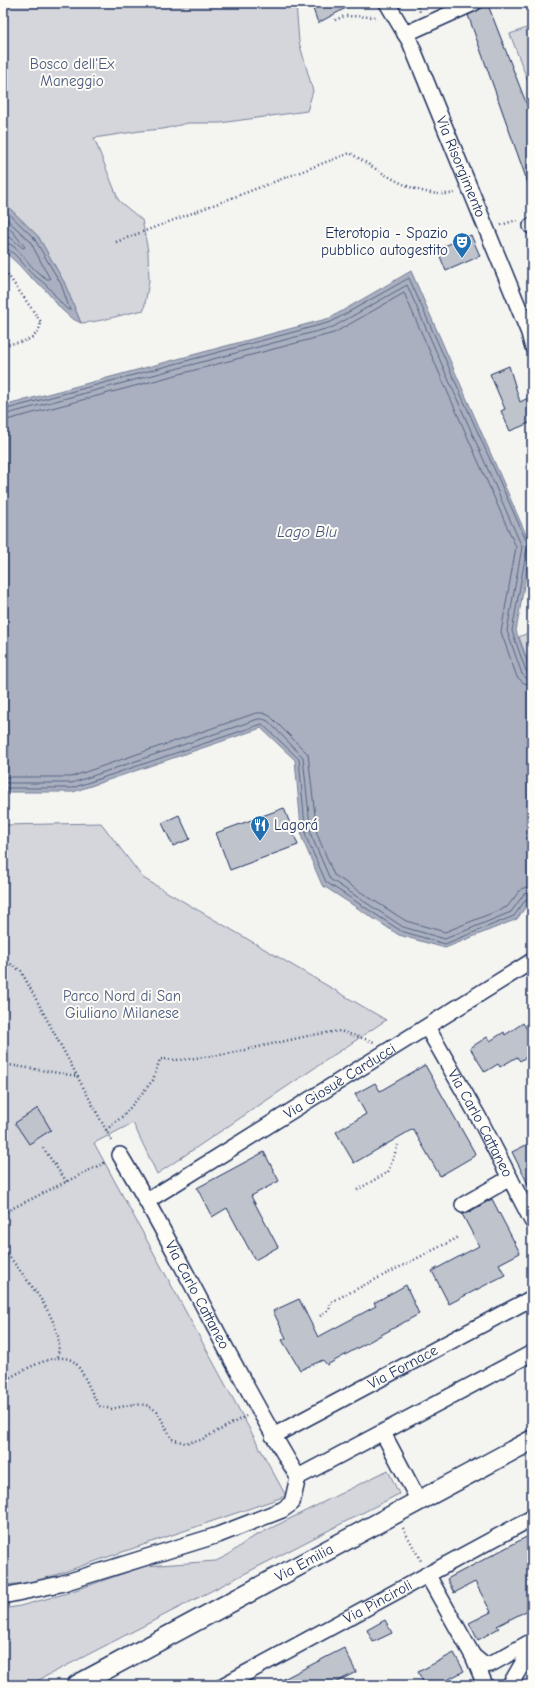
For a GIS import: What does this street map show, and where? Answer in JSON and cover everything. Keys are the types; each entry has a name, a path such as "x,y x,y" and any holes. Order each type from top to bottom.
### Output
{"main road":[{"name":"Via Emilia","path":"77,1685 532,1440"}],"street":[{"name":"Via Risorgimento","path":"387,3 410,42 484,226 531,337"},
{"path":"405,34 474,3"},
{"name":"Via Giosuè Carducci","path":"147,1201 532,961"},
{"name":"Via Carlo Cattaneo","path":"427,1027 480,1120 532,1221"},
{"name":"Via Carlo Cattaneo","path":"120,1155 147,1201 258,1410 298,1478"},
{"path":"463,1205 510,1178"},
{"name":"Via Fornace","path":"273,1436 532,1298"},
{"path":"3,1596 60,1584 218,1535 282,1510 292,1503 298,1478 532,1352"},
{"path":"383,1432 420,1501"},
{"name":"Via Pinciroli","path":"224,1685 532,1518"},
{"path":"427,1574 473,1656 485,1685"},
{"path":"473,1656 484,1665 491,1664 532,1641"},
{"path":"510,1685 532,1647"}],"path":[{"path":"335,20 345,16 380,17"},
{"path":"116,242 350,153 408,186 423,192 448,195 470,191"},
{"path":"484,226 494,227 529,223"},
{"path":"3,268 41,322 40,329 30,340 3,346"},
{"path":"3,963 9,963 21,971 120,1155 3,1213"},
{"path":"106,1130 124,1115 153,1080 160,1059 180,1060 227,1054 312,1035 340,1031 372,1040 388,1051"},
{"path":"3,1064 77,1076"},
{"path":"357,1190 388,1172 398,1145"},
{"path":"43,1148 67,1182"},
{"path":"320,1316 329,1310 332,1302 459,1237"},
{"path":"3,1248 51,1317 58,1334 58,1358"},
{"path":"3,1381 40,1362 58,1358 68,1358 76,1364 99,1406 111,1409 134,1404 146,1405 157,1411 172,1439 185,1442 201,1440 258,1410"},
{"path":"396,1514 427,1574"}],"green space":[{"name":"Bosco dell'Ex Maneggio","path":"3,3 296,3 299,42 313,91 307,111 220,123 188,123 163,129 94,138 119,201 142,220 148,251 149,281 144,310 97,321 81,323 64,282 38,236 3,202"},
{"path":"532,26 532,92 510,34"},
{"path":"532,631 532,673 519,637"},
{"name":"Parco Nord di San Giuliano Milanese","path":"101,823 143,878 386,1020 157,1174 133,1123 94,1143 286,1496 32,1583 3,1585 3,825"},
{"path":"388,1470 399,1494 29,1685 3,1685 3,1609 64,1594 145,1566 216,1561 228,1555 249,1539"}],"water":[{"path":"3,202 38,236 64,282 81,323 71,318 61,309 43,287 29,276 3,250"},
{"name":"Lago Blu","path":"411,271 531,546 516,631 532,675 532,898 517,919 445,948 399,935 322,885 302,838 295,760 261,728 73,792 3,792 3,406 330,318"}],"building":[{"path":"311,3 355,3 318,23"},
{"path":"488,5 532,118 532,189 530,189 468,15"},
{"path":"471,235 480,256 446,271 437,249"},
{"path":"509,366 520,402 528,398 532,407 532,422 510,431 501,411 505,409 490,374"},
{"path":"284,808 298,845 230,870 216,833"},
{"path":"179,815 190,839 173,846 162,823"},
{"path":"523,1023 532,1037 532,1053 520,1061 517,1057 500,1067 498,1064 485,1072 470,1048 487,1037 490,1041 504,1032 505,1035"},
{"path":"425,1065 476,1155 440,1176 413,1129 354,1163 336,1132 366,1114 355,1094 375,1083 380,1091"},
{"path":"38,1108 51,1130 29,1144 15,1123"},
{"path":"532,1142 532,1192 512,1152"},
{"path":"264,1152 279,1181 251,1196 278,1247 255,1260 227,1208 212,1217 197,1188"},
{"path":"492,1199 520,1253 499,1264 505,1275 449,1304 432,1271 479,1246 462,1214 467,1213"},
{"path":"406,1285 419,1314 327,1365 323,1360 300,1370 282,1340 286,1338 273,1311 299,1299 318,1337 376,1306 374,1303"},
{"path":"532,1534 532,1608 497,1626 499,1628 478,1640 469,1623 491,1612 475,1582 454,1593 447,1579"},
{"path":"385,1620 392,1633 373,1642 367,1630"},
{"path":"344,1648 356,1672 331,1685 272,1685"},
{"path":"454,1653 464,1671 438,1685 425,1685 418,1672"}],"place":[{"name":"Eterotopia - Spazio pubblico autogestito","path":"462,259"},
{"name":"Lagorá","path":"260,842"}]}
